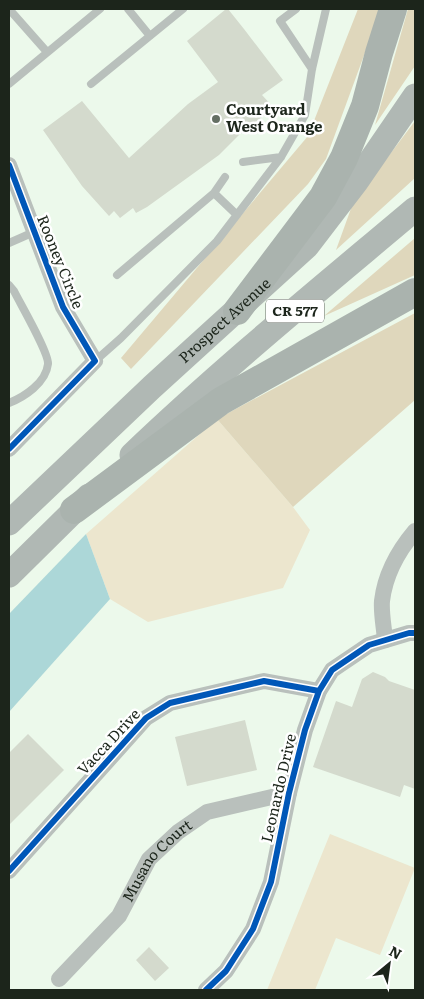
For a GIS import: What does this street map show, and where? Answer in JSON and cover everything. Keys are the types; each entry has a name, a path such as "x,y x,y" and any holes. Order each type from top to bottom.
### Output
{"highway":[{"path":"237,311 323,197 344,158 365,106 393,9"},
{"path":"74,510 221,401 415,292"}],"main road":[{"name":"Prospect Avenue","path":"9,523 132,406 307,246 356,182 415,96"},
{"name":"CR 577","path":"9,575 175,414 415,208"}],"street":[{"name":"Rooney Circle","path":"9,165 63,307 95,361"},
{"path":"9,449 95,361"},
{"path":"385,640 382,602 388,580 398,555 415,531"},
{"name":"Leonardo Drive","path":"206,990 226,971 253,929 271,882 289,793 305,730 319,691 332,670 369,645 409,633 415,634"},
{"name":"Vacca Drive","path":"9,871 146,718 170,703 264,681 319,691"},
{"name":"Musano Court","path":"59,979 119,916 150,859 178,832 207,812 289,793"}],"lane":[{"path":"9,9 47,52"},
{"path":"9,84 100,9"},
{"path":"128,9 150,36"},
{"path":"91,84 183,9"},
{"path":"296,9 280,21 312,69"},
{"path":"95,361 121,338 217,241 281,157 305,115 312,69 326,9"},
{"path":"243,162 281,157"},
{"path":"117,275 214,193 226,178"},
{"path":"214,193 237,215"},
{"path":"9,243 34,232"},
{"path":"9,285 49,363 44,377 22,398 9,403"}],"shaded area":[{"path":"358,9 381,9 326,159 308,184 131,369 121,358 308,136"},
{"path":"408,9 415,9 415,66 375,125"},
{"path":"415,121 415,178 336,250 353,203"},
{"path":"415,238 415,275 324,316"},
{"path":"415,313 415,400 293,507 217,419"},
{"path":"217,419 293,507 310,530 283,588 148,622 110,599 86,534"},
{"path":"330,834 415,868 380,955 336,938 315,990 267,990"}],"water":[{"path":"86,534 110,599 9,712 9,614"}],"building":[{"name":"Courtyard West Orange","path":"228,9 283,80 262,95 274,108 240,134 219,155 147,207 136,213 133,208 120,218 114,211 109,216 82,186 43,130 82,101 129,158 188,104 218,82 187,41"},
{"path":"373,672 385,677 389,681 415,690 415,789 404,785 400,797 313,767 336,701 352,707 362,679"},
{"path":"245,720 257,770 187,786 175,737"},
{"path":"28,734 64,770 9,825 9,753"},
{"path":"149,947 169,968 155,981 136,960"}],"cycle path":[{"path":"9,165 63,307 95,361 9,449"},
{"path":"206,990 226,971 253,929 271,882 289,793 305,730 319,691 332,670 369,645 409,633 415,633"},
{"path":"9,871 146,718 170,703 264,681 319,691"}],"place":[{"name":"Courtyard West Orange","path":"216,119"}]}
